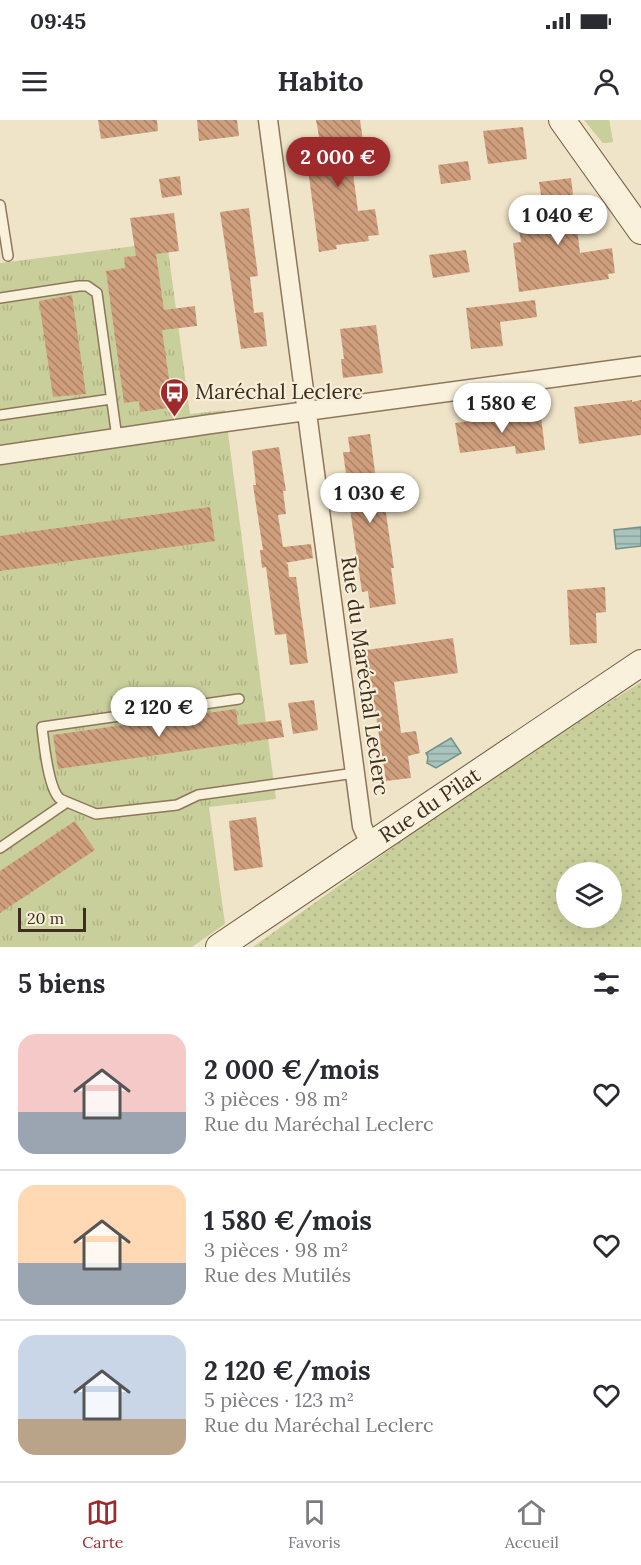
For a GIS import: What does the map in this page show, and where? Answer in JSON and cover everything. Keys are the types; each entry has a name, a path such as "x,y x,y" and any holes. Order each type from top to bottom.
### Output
{"main road":[{"path":"562,120 641,231"},
{"name":"Rue du Pilat","path":"219,947 641,663"}],"street":[{"name":"Rue du Maréchal Leclerc","path":"268,120 362,826 370,844"},
{"path":"0,455 641,366"}],"lane":[{"path":"0,206 8,256"},
{"path":"0,298 87,286 99,296 117,438"},
{"path":"0,415 111,399"},
{"path":"239,699 42,727 48,770 59,798 96,814 120,812 177,805 198,795 355,773"},
{"path":"0,848 67,802"}],"green space":[{"path":"584,120 609,120 613,142 603,143"},
{"path":"606,120 609,120 613,142 603,143 592,130 606,124"},
{"path":"167,242 190,414 225,410 276,799 209,807 225,924 192,947 0,947 0,263"},
{"path":"641,682 641,947 253,947 484,782"}],"water":[{"path":"641,527 641,546 616,549 614,530"},
{"path":"451,738 461,753 436,768 427,763 426,753"}],"building":[{"path":"98,120 157,120 158,131 101,139"},
{"path":"197,120 237,120 239,136 199,141"},
{"path":"316,120 360,120 363,141 349,143 358,211 375,209 379,235 368,236 369,241 336,245 337,249 319,252 306,154 322,152"},
{"path":"523,127 527,159 488,164 483,131"},
{"path":"468,161 471,180 441,184 438,165"},
{"path":"180,176 182,195 162,198 159,179"},
{"path":"571,178 580,253 612,248 615,273 608,274 609,279 519,292 513,243 521,242 519,230 546,227 539,182"},
{"path":"249,208 258,276 250,277 254,313 263,312 267,346 241,349 220,212"},
{"path":"174,213 179,251 156,254 164,310 195,306 197,326 162,330 171,393 167,394 168,408 140,412 139,401 124,403 106,271 125,268 124,257 136,256 130,218"},
{"path":"466,250 470,272 433,278 429,255"},
{"path":"72,295 86,394 53,397 39,301"},
{"path":"535,300 537,317 500,322 503,346 471,349 466,308"},
{"path":"376,325 383,373 343,378 341,359 344,359 340,329"},
{"path":"632,400 632,402 641,400 641,435 579,444 574,407"},
{"path":"527,414 527,418 541,416 545,450 516,454 515,446 460,453 455,423"},
{"path":"370,434 377,487 382,486 394,568 391,568 396,604 370,608 368,591 362,592 350,509 355,509 350,474 346,474 343,452 350,452 348,437"},
{"path":"279,447 286,491 283,491 286,514 278,515 283,547 311,544 313,558 285,563 288,564 289,577 296,577 308,663 290,665 286,634 275,635 266,567 262,568 260,550 263,550 253,485 256,485 252,451"},
{"path":"210,507 215,541 0,571 0,536"},
{"path":"605,587 606,612 596,613 597,643 570,645 567,590"},
{"path":"453,638 458,673 394,682 401,733 416,731 420,753 408,756 411,778 386,781 366,650"},
{"path":"314,700 318,730 293,734 288,703"},
{"path":"236,709 238,725 281,720 284,737 58,769 53,735"},
{"path":"256,817 263,867 234,871 229,821"},
{"path":"75,821 95,850 0,913 0,871"}],"place":[{"name":"Maréchal Leclerc","path":"174,418"}]}
